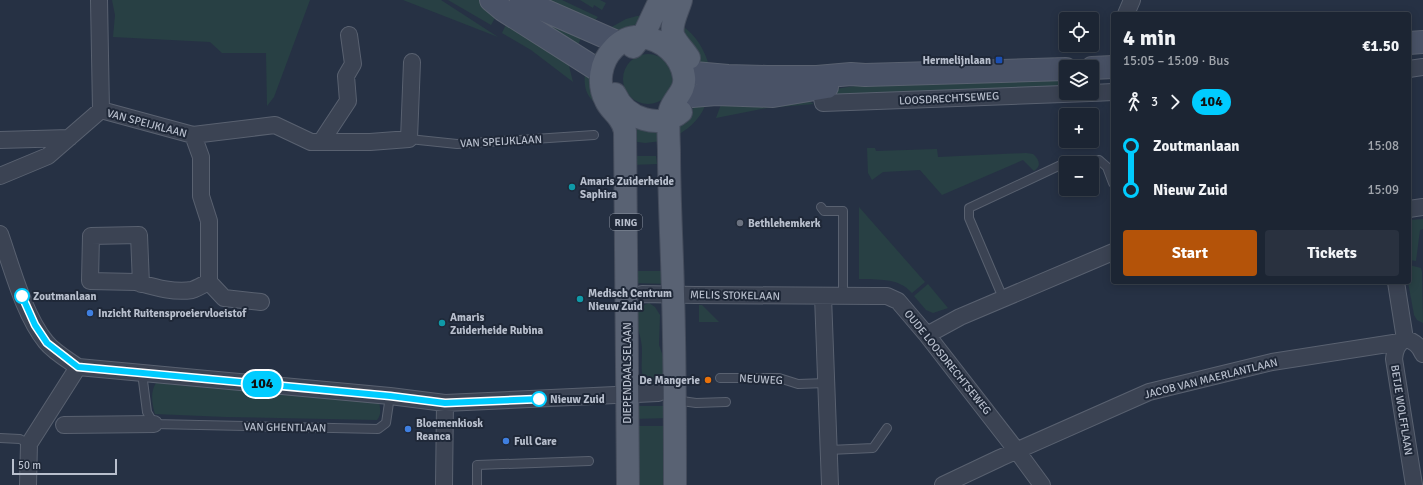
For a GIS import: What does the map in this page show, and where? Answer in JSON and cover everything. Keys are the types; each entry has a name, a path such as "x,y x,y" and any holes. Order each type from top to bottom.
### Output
{"main road":[{"name":"RING","path":"607,76 618,59 633,47 647,27 660,0"},
{"path":"675,485 669,119 670,109 682,89 684,78 688,72 687,54 674,37 672,31 681,0"},
{"path":"607,76 617,98 624,108 638,118 656,121 669,119 685,109 692,96 695,81 672,52 660,43 651,39 640,37 628,38 619,43"},
{"name":"RING","path":"607,76 604,62 619,43"},
{"name":"DIEPENDAALSELAAN","path":"607,76 602,89 605,101 620,118 625,131 628,485"}],"street":[{"path":"0,176 48,156 101,110 99,0"},
{"path":"491,0 503,10 607,76"},
{"path":"521,0 619,43"},
{"path":"1127,12 1132,0"},
{"path":"321,142 348,101 346,76 353,64 349,35"},
{"path":"1411,43 1423,42"},
{"path":"409,139 412,62"},
{"path":"1099,68 1111,67"},
{"path":"1411,69 1423,67"},
{"name":"LOOSDRECHTSEWEG","path":"688,72 744,76 820,90 851,74 866,76 1059,69"},
{"name":"LOOSDRECHTSEWEG","path":"692,96 716,94 773,96 820,90 1059,93"},
{"name":"LOOSDRECHTSEWEG","path":"1099,93 1111,92"},
{"name":"VAN SPEIJKLAAN","path":"101,110 193,135 275,125 312,142 370,142 409,139"},
{"name":"VAN SPEIJKLAAN","path":"193,135 201,157 201,196 208,221 209,282"},
{"path":"0,140 69,138"},
{"path":"1411,209 1423,207"},
{"path":"0,234 22,296 35,325 47,343 78,367 390,396 445,403 627,395 658,393 666,389 674,391"},
{"path":"928,335 960,317 1111,253"},
{"path":"141,284 168,290 192,290 209,282 224,298 261,302"},
{"name":"BETJE WOLFFLAAN","path":"1396,284 1402,340 1395,350 1394,359 1414,485"},
{"name":"MELIS STOKELAAN","path":"627,306 633,298 642,294 823,296"},
{"path":"823,296 830,485"},
{"name":"OUDE LOOSDRECHTSEWEG","path":"823,296 887,296 898,301 928,335 1042,485"},
{"path":"1402,340 1414,341 1420,347 1423,354"},
{"name":"JACOB VAN MAERLANTLAAN","path":"943,485 1149,392 1272,362 1402,340"},
{"path":"28,485 29,444 78,367"},
{"path":"444,485 445,403"},
{"name":"VAN GHENTLAAN","path":"64,425 154,424"}],"lane":[{"name":"VAN SPEIJKLAAN","path":"409,139 457,144 594,136"},
{"path":"1003,298 969,218 969,208 1065,163 1099,160 1107,167 1111,178"},
{"path":"820,207 824,211 843,211 843,296"},
{"path":"142,373 147,412 154,424"},
{"name":"NEUWEG","path":"720,378 779,378 798,384 826,384"},
{"path":"674,391 696,403 726,402"},
{"name":"VAN GHENTLAAN","path":"154,424 378,429 386,423 390,396"},
{"path":"828,450 873,448 887,428"},
{"path":"0,438 20,439 29,444"},
{"path":"477,485 477,465 589,461"}],"green space":[{"path":"112,0 310,0 274,97 267,106 266,53 222,53 210,42 113,37 115,15"},
{"path":"403,0 441,0 498,37"},
{"path":"448,0 480,0 499,11 491,25"},
{"path":"537,0 562,0 598,17 590,26"},
{"path":"580,0 600,0 606,3 602,10 594,5 593,8"},
{"path":"518,2 583,34 576,49 513,12"},
{"path":"643,16 633,27 618,33 608,29 626,19"},
{"path":"508,20 571,58 569,66 573,82 531,50 502,33"},
{"path":"681,25 692,34 700,44 710,69 700,63"},
{"path":"648,54 658,56 666,61 671,69 673,79 671,89 666,97 658,102 648,104 638,102 630,97 625,89 623,79 625,69 630,61 638,56"},
{"path":"585,70 592,74 596,104 587,93"},
{"path":"1059,76 1059,86 835,98 829,90 861,85"},
{"path":"799,96 814,104 767,108 716,118 723,99"},
{"path":"707,100 703,111 696,120 678,135 678,129 683,118 692,109"},
{"path":"631,126 659,127 661,141 645,143 630,141"},
{"path":"867,148 875,148 876,151 937,149 938,157 1026,153 1033,154 1037,158 1039,165 1034,171 1023,160 942,195 920,170 883,172 872,180 868,173"},
{"path":"631,156 656,156 657,164 631,165"},
{"path":"859,207 925,282 912,293 900,284 887,280 859,279"},
{"path":"1423,219 1423,229 1420,230 1416,261 1411,260 1411,220"},
{"path":"1411,266 1421,268 1422,272 1423,323 1417,320 1414,315 1408,284 1411,284"},
{"path":"632,271 669,271 669,284 632,283"},
{"path":"928,284 948,308 933,313 926,310 914,296"},
{"path":"649,303 655,307 660,315 659,345 666,365 666,375 661,384 653,387 644,382 642,371 642,346 636,320 639,309"},
{"path":"699,305 702,305 719,322 699,322"},
{"path":"156,383 379,402 380,413 377,420 155,414 152,398"},
{"path":"632,406 670,406 670,418 632,419"},
{"path":"632,426 670,426 670,485 632,485"}],"bus line":[{"name":"104","path":"22,296 35,325 47,343 78,367 390,396 445,403 539,399"}],"place":[{"name":"Hermelijnlaan","path":"999,60"},
{"name":"Amaris Zuiderheide Saphira","path":"572,187"},
{"name":"Bethlehemkerk","path":"740,223"},
{"name":"Zoutmanlaan","path":"22,296"},
{"name":"Medisch Centrum Nieuw Zuid","path":"580,299"},
{"name":"Inzicht Ruitensproeiervloeistof","path":"90,313"},
{"name":"Amaris Zuiderheide Rubina","path":"442,323"},
{"name":"De Mangerie","path":"708,380"},
{"name":"Nieuw Zuid","path":"539,399"},
{"name":"Bloemenkiosk Reanca","path":"408,429"},
{"name":"Full Care","path":"506,441"}]}
